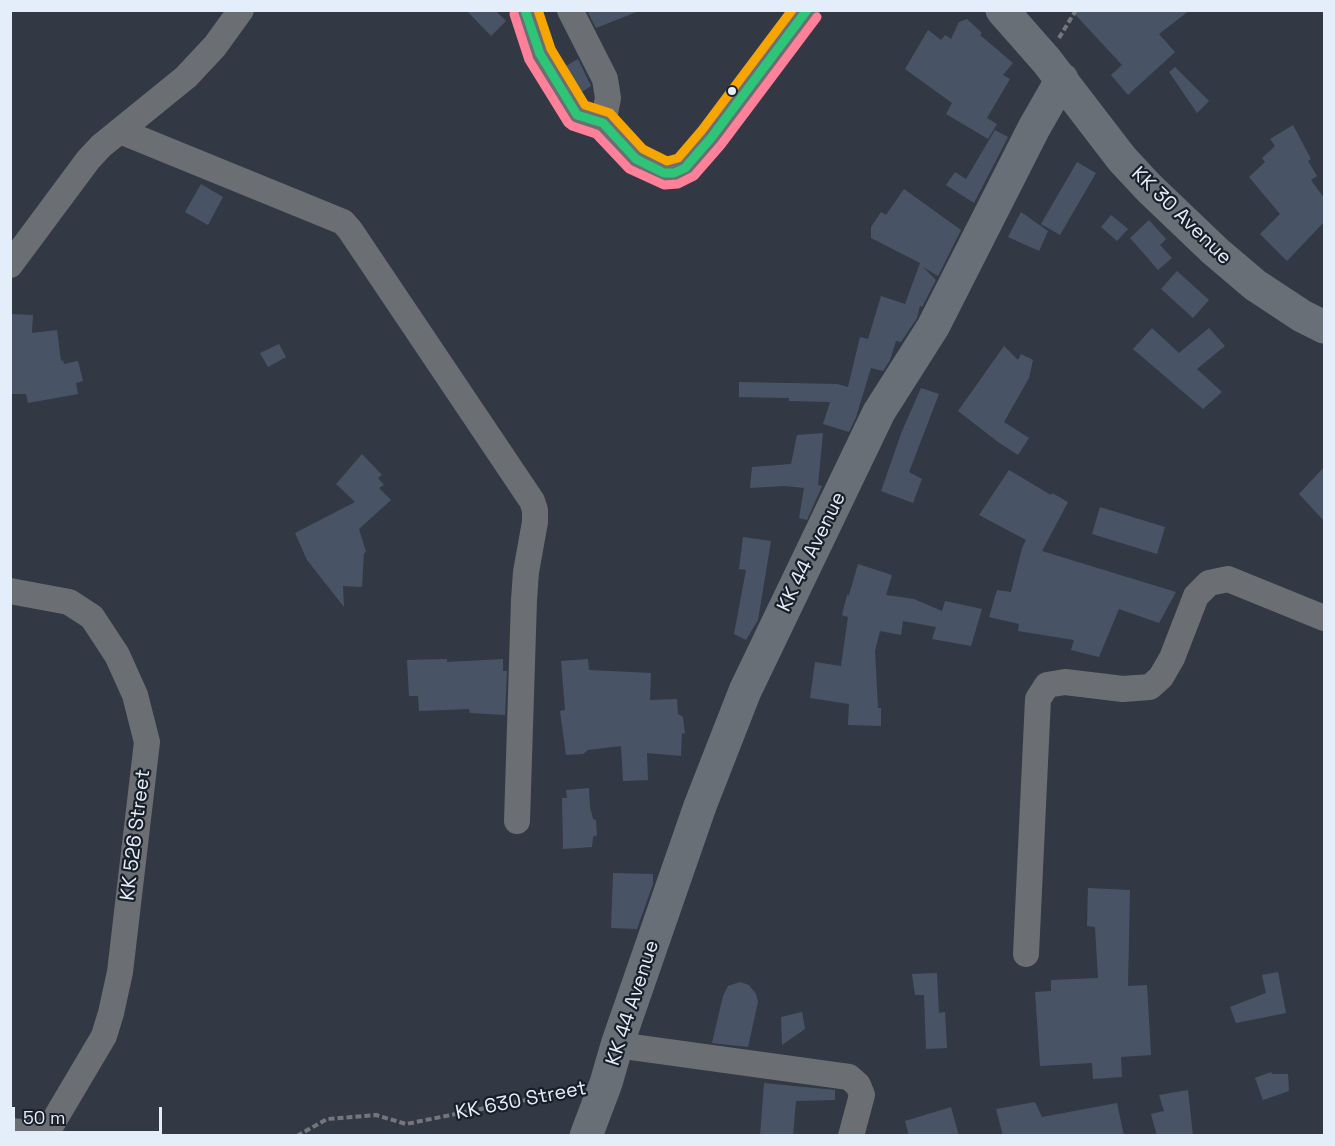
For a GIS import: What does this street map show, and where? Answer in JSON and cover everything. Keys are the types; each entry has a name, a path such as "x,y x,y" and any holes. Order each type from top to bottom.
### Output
{"main road":[{"path":"1002,10 1062,79"},
{"name":"KK 30 Avenue","path":"1062,79 1122,159 1215,251 1255,285 1302,316 1324,327"},
{"name":"KK 44 Avenue","path":"586,1136 700,806 745,691 879,412 933,327 1034,128 1062,79"}],"street":[{"path":"10,265 88,160 186,77 215,46 241,10"},
{"path":"525,10 540,54 577,115 603,123 636,159 664,173 674,173 685,168 711,138 807,10"},
{"path":"570,10 604,79 608,98 603,123"},
{"path":"120,131 343,222 532,501 535,522 526,572 524,600 517,820"},
{"path":"1026,954 1038,699 1047,685 1065,682 1123,688 1150,687 1161,677 1172,658 1196,596 1209,583 1228,579 1324,618"},
{"name":"KK 526 Street","path":"10,591 69,602 92,617 117,655 135,695 147,742 120,972 104,1036 46,1134 10,1131"},
{"path":"617,1045 849,1077 858,1085 862,1095 851,1136"}],"path":[{"name":"KK 630 Street","path":"297,1136 327,1119 376,1115 406,1124 606,1083"}],"building":[{"path":"466,10 495,10 506,21 491,36"},
{"path":"593,10 639,11 596,28 588,13"},
{"path":"1071,10 1190,10 1159,34 1175,52 1128,95 1111,75 1122,65"},
{"path":"967,19 982,33 980,35 1013,63 1003,75 1010,79 987,118 997,124 988,139 946,114 952,103 905,69 928,30 941,40 945,35 951,39 959,22"},
{"path":"578,59 591,86 580,93 564,67"},
{"path":"1175,67 1209,101 1197,113 1169,72"},
{"path":"1293,125 1311,159 1308,161 1317,176 1311,180 1324,198 1324,222 1287,261 1260,234 1280,214 1249,177 1265,162 1262,158 1275,146 1270,139"},
{"path":"995,130 1008,137 974,203 946,185 955,172 966,179"},
{"path":"1077,162 1096,173 1060,235 1041,224"},
{"path":"201,184 223,197 208,225 185,212"},
{"path":"904,189 961,230 938,276 923,267 936,280 922,307 920,306 917,318 901,342 896,341 890,360 883,371 871,368 849,432 823,424 830,402 739,397 739,382 837,384 848,387 860,337 868,339 881,296 905,304 920,263 871,238 871,227 881,212 886,215"},
{"path":"1021,212 1048,231 1039,251 1008,237"},
{"path":"1111,215 1128,229 1117,241 1101,227"},
{"path":"1149,220 1166,239 1160,245 1172,258 1158,270 1130,238"},
{"path":"1177,271 1209,300 1193,318 1161,289"},
{"path":"10,314 33,315 32,333 57,330 61,361 63,360 64,364 78,361 83,381 76,383 78,394 28,403 26,394 10,394"},
{"path":"1152,328 1179,353 1209,328 1225,346 1197,369 1222,392 1203,409 1133,349"},
{"path":"279,344 286,357 268,367 260,353"},
{"path":"1004,346 1018,360 1021,354 1033,360 1029,378 1004,422 1029,438 1018,455 958,411"},
{"path":"921,388 939,394 909,472 922,479 913,503 881,491 902,431"},
{"path":"823,433 818,485 822,486 807,520 799,518 804,488 785,486 750,488 752,467 791,464 797,435"},
{"path":"362,454 382,475 378,478 384,485 379,488 391,500 359,529 366,552 364,553 362,587 343,586 344,607 307,560 295,533 355,502 336,484"},
{"path":"1324,467 1324,521 1299,494"},
{"path":"1009,470 1051,495 1052,493 1068,502 1042,551 1176,592 1159,623 1119,609 1099,657 1071,650 1074,640 1018,631 1019,624 989,617 997,590 1011,592 1026,540 979,515"},
{"path":"1100,507 1165,527 1157,554 1092,534"},
{"path":"743,537 771,541 758,620 746,640 734,634 746,570 739,569"},
{"path":"858,564 892,575 886,595 914,599 942,611 945,601 982,609 971,646 932,639 936,627 903,621 901,635 880,631 875,651 881,726 848,725 849,704 810,698 815,662 841,666 848,617 842,615"},
{"path":"447,659 447,662 503,659 503,671 507,671 505,715 470,713 469,709 419,711 418,696 409,696 407,660"},
{"path":"588,659 589,670 651,673 650,700 677,699 678,714 683,717 685,734 682,733 681,756 647,753 648,780 623,781 621,746 566,755 560,711 565,710 561,661"},
{"path":"589,788 590,807 593,819 596,820 597,835 593,837 592,847 563,849 562,798 567,798 566,790"},
{"path":"613,873 653,874 653,884 637,929 611,928"},
{"path":"1088,888 1130,890 1128,986 1147,985 1151,1055 1121,1057 1122,1077 1093,1079 1092,1063 1040,1066 1035,992 1051,991 1051,980 1098,978 1095,927 1087,926"},
{"path":"1278,972 1286,1013 1236,1023 1230,1007 1266,993 1262,975"},
{"path":"937,973 939,1013 945,1012 947,1048 926,1049 924,995 915,995 912,974"},
{"path":"740,982 749,985 756,994 758,1002 748,1047 712,1043 723,996 728,986"},
{"path":"802,1012 805,1029 782,1045 781,1017"},
{"path":"1271,1072 1272,1074 1288,1074 1289,1091 1263,1100 1255,1078"},
{"path":"764,1083 835,1090 835,1100 796,1101 793,1136 760,1136"},
{"path":"1188,1090 1193,1136 1157,1136 1151,1114 1164,1111 1159,1095"},
{"path":"1035,1102 1042,1117 1117,1103 1124,1136 1003,1136 996,1109"},
{"path":"951,1107 959,1136 909,1136 905,1121"}],"transit line":[{"path":"525,10 540,54 577,115 603,123 636,159 664,173 674,173 685,168 711,138 807,10"},
{"path":"538,10 551,49 585,105 610,113 643,149 667,161 678,158 702,130 792,10"},
{"path":"514,14 529,60 568,123 596,134 629,169 664,185 678,184 694,176 721,145 817,17"}]}
